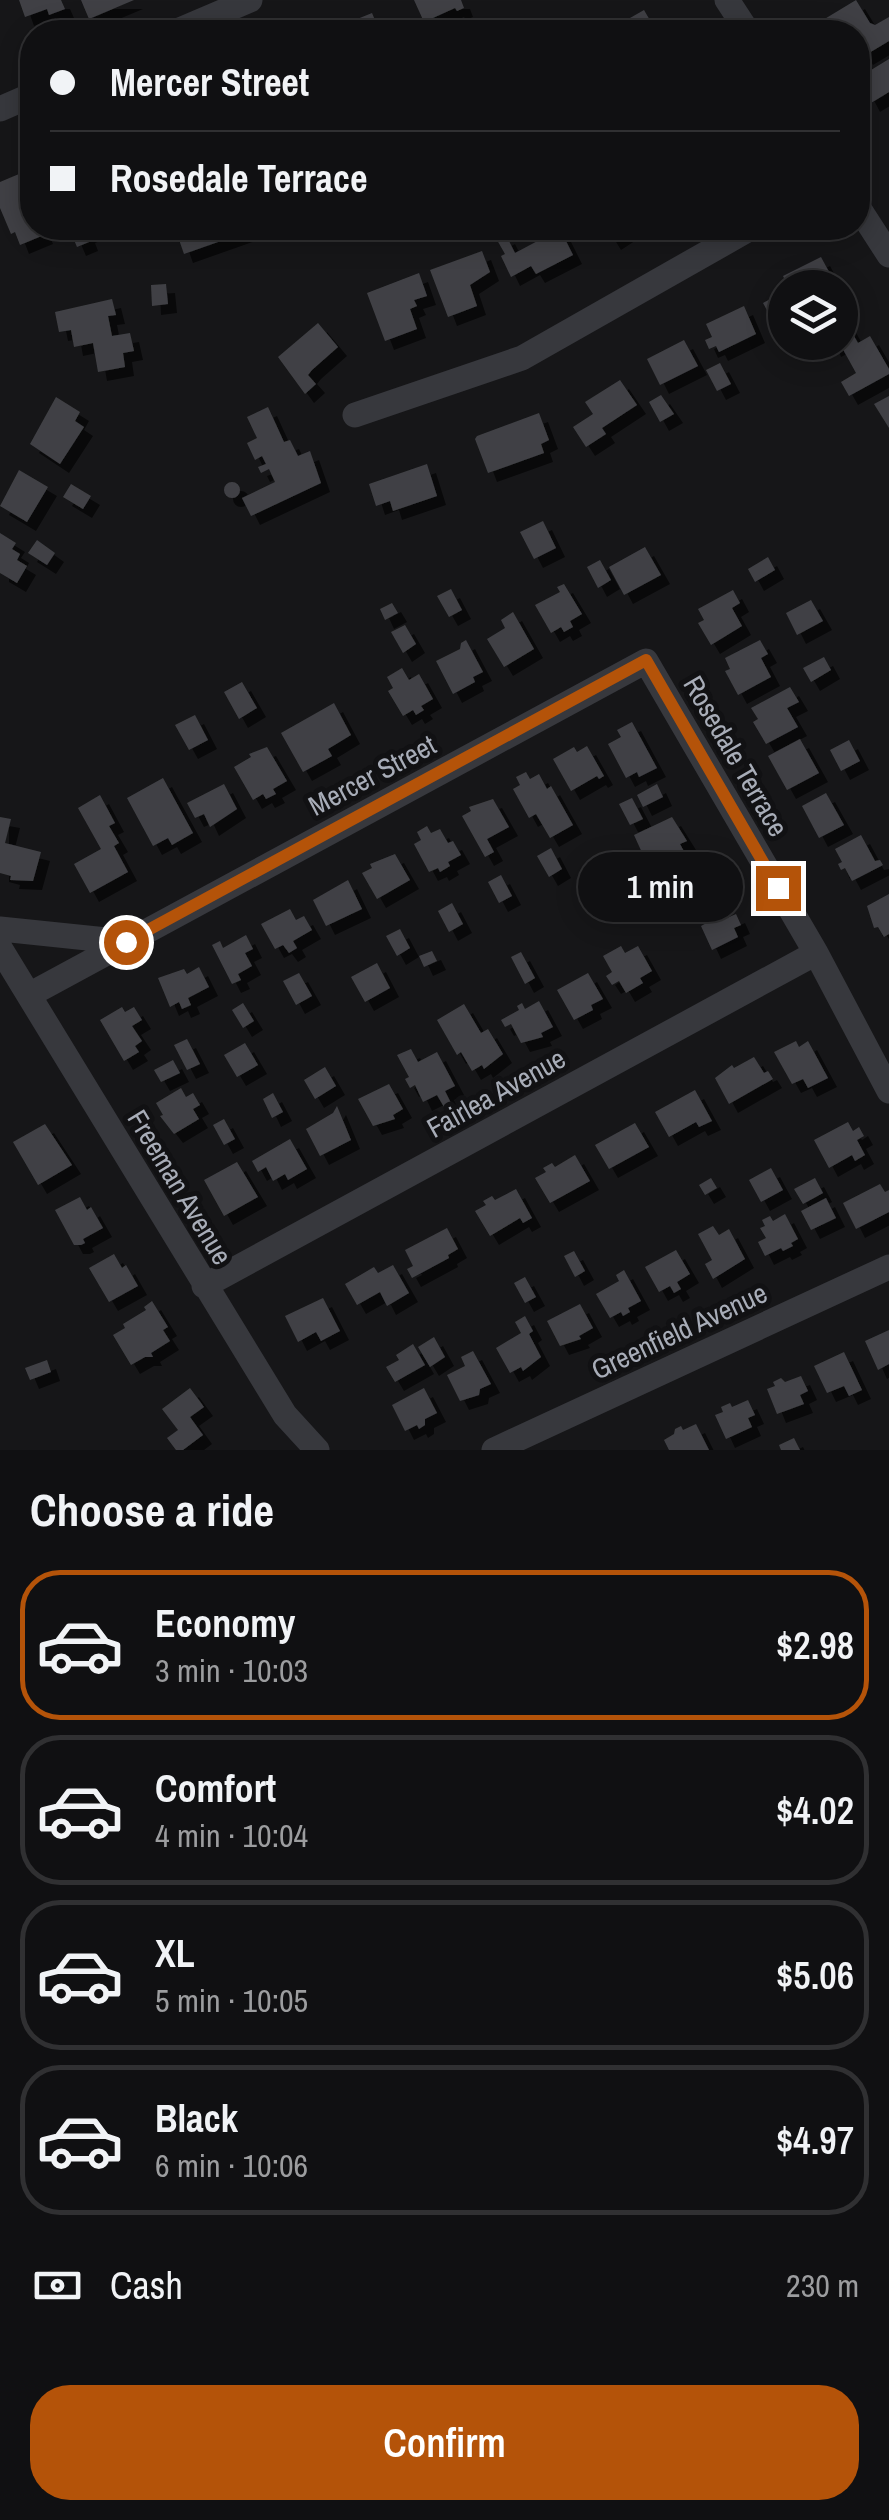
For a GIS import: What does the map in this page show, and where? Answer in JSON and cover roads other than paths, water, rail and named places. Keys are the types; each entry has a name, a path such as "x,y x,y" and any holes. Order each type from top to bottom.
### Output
{"street":[{"path":"203,20 250,0"},
{"path":"870,226 889,255"},
{"path":"355,415 522,358 730,240"},
{"name":"Mercer Street","path":"30,994 646,660"},
{"name":"Rosedale Terrace","path":"646,660 816,953 889,1091"},
{"path":"0,930 126,942"},
{"name":"Freeman Avenue","path":"0,948 285,1415 317,1450"},
{"name":"Fairlea Avenue","path":"204,1286 816,953"},
{"name":"Greenfield Avenue","path":"494,1450 889,1266"}]}
